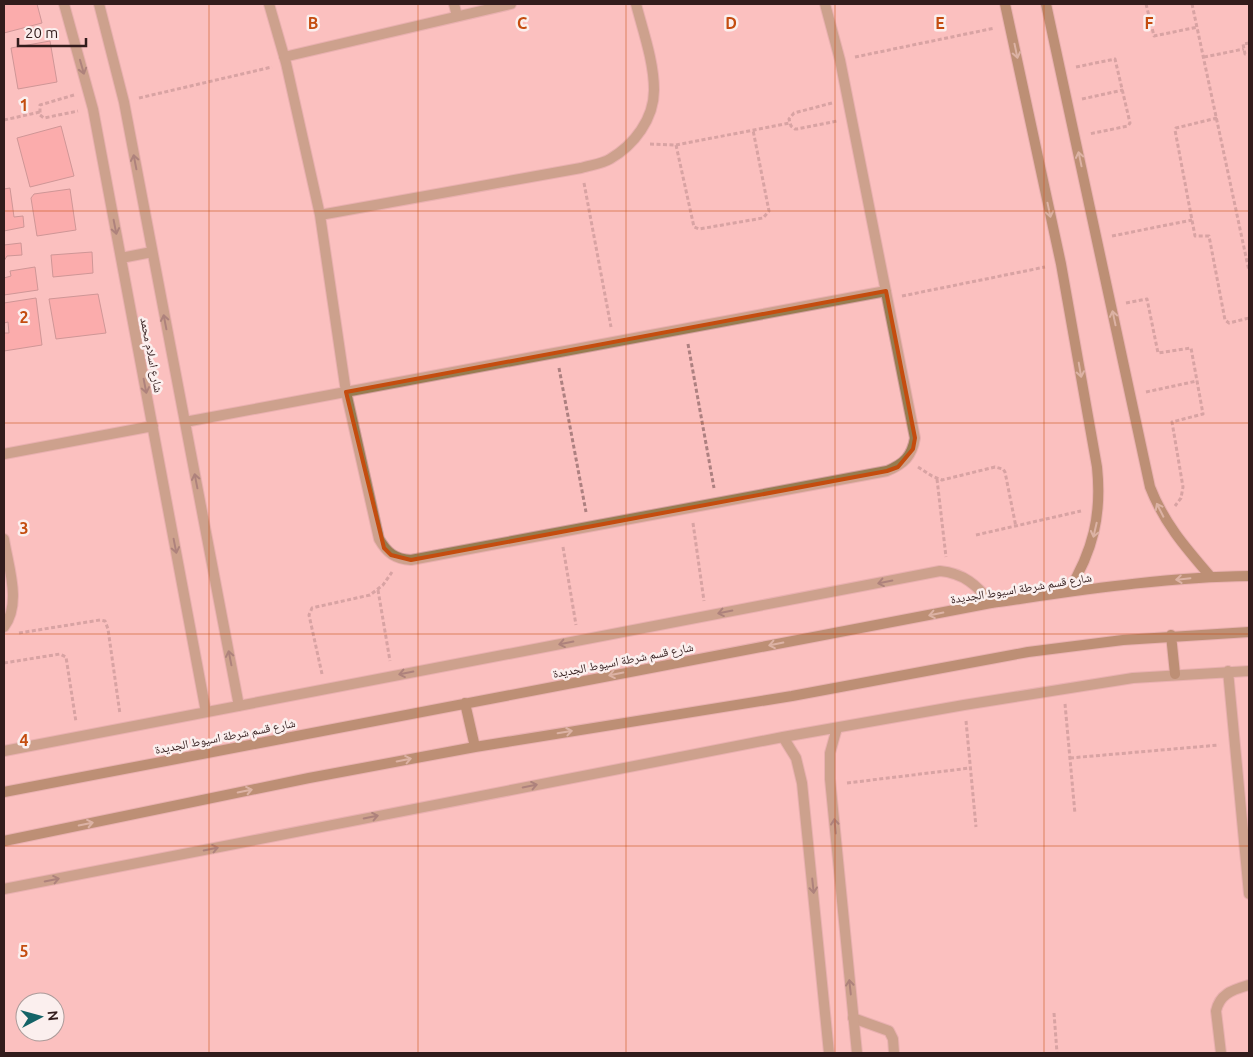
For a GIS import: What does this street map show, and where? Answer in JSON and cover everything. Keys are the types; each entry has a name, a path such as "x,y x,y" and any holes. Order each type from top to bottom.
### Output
{"main road":[{"path":"1005,4 1011,25 1060,264 1097,467 1099,487 1096,525 1086,560 1068,592"},
{"path":"1046,4 1150,487 1164,517 1182,543 1210,576"},
{"name":"شارع قسم شرطة اسيوط الجديدة","path":"4,792 991,603 1210,576 1249,576"},
{"path":"4,841 475,746 792,696 1028,652 1171,636 1249,632"},
{"path":"1171,636 1175,674"},
{"path":"465,703 475,746"}],"street":[{"name":"شارع اسلام محمد","path":"64,4 93,109 206,712"},
{"name":"شارع اسلام محمد","path":"99,4 124,102 239,706"},
{"path":"268,4 285,60 320,215 346,392 379,539 384,548 392,556 400,560 411,560 887,471 898,467 907,459 913,449 916,438 840,60 825,4"},
{"path":"454,4 457,16"},
{"path":"285,60 511,4"},
{"path":"320,215 581,168 609,160 633,142 648,119 654,91 650,64 636,4"},
{"path":"121,258 152,252"},
{"path":"185,422 685,329 887,295"},
{"path":"4,454 153,426"},
{"path":"4,539 13,595 12,610 4,627"},
{"path":"4,751 940,571 965,578 973,583 980,588 991,603"},
{"path":"1228,671 1249,894"},
{"path":"4,889 783,737 964,705 1133,678 1249,671"},
{"path":"837,728 830,753 831,784 857,1053"},
{"path":"783,737 796,758 802,783 829,1053"},
{"path":"1221,1053 1216,1011 1218,1004 1226,993 1249,984"},
{"path":"853,1018 889,1031 893,1039 894,1053"}],"path":[{"path":"1146,4 1154,36 1198,27"},
{"path":"1192,4 1249,271"},
{"path":"840,60 1011,25"},
{"path":"1249,43 1243,44 1244,54 1249,54"},
{"path":"1204,58 1244,49"},
{"path":"1061,70 1115,59 1130,123 1128,126 1075,137"},
{"path":"124,102 285,60"},
{"path":"1068,102 1123,90"},
{"path":"89,91 41,104 39,107 40,112 44,118 93,109"},
{"path":"848,100 794,113 790,116 790,123 795,130 851,118"},
{"path":"4,120 40,112"},
{"path":"1217,118 1176,129 1195,237 1209,236 1225,320 1229,323 1249,318"},
{"path":"633,142 676,145 790,123"},
{"path":"676,145 694,227 699,229 763,218 769,211 753,130"},
{"path":"581,168 614,342"},
{"path":"1097,240 1192,220"},
{"path":"887,295 1060,264"},
{"path":"1111,306 1146,299 1157,352 1191,348 1202,415 1172,423 1183,493 1177,505 1164,517"},
{"path":"685,329 717,503"},
{"path":"556,353 588,527"},
{"path":"1131,396 1197,381"},
{"path":"907,459 942,480 995,467 1003,469 1016,526"},
{"path":"936,478 948,572"},
{"path":"976,535 1098,507"},
{"path":"691,508 706,616"},
{"path":"560,532 579,641"},
{"path":"326,689 309,615 310,611 316,607 370,595 378,590 400,560"},
{"path":"378,590 392,676"},
{"path":"13,634 100,620 105,621 108,628 122,728"},
{"path":"4,663 60,654 66,657 78,737"},
{"path":"1064,688 1075,814"},
{"path":"964,705 976,827"},
{"path":"1070,758 1235,744"},
{"path":"831,784 970,768"},
{"path":"1054,1013 1057,1053"}],"highlighted area":[{"path":"886,291 915,438 913,449 898,467 887,471 411,560 391,555 384,548 346,392"}],"building":[{"path":"4,4 37,4 42,23 4,33"},
{"path":"50,41 57,82 18,89 11,48"},
{"path":"61,126 74,176 30,187 17,138"},
{"path":"10,188 14,217 23,216 24,227 4,231 4,189"},
{"path":"70,189 76,230 37,236 31,198 34,194"},
{"path":"21,243 22,255 7,256 4,261 4,245"},
{"path":"92,252 93,273 53,277 51,255"},
{"path":"35,267 38,290 4,295 4,278 11,276 10,271"},
{"path":"98,294 106,333 56,339 49,299"},
{"path":"36,298 42,345 4,351 4,333 9,333 8,322 4,323 4,303"}]}
